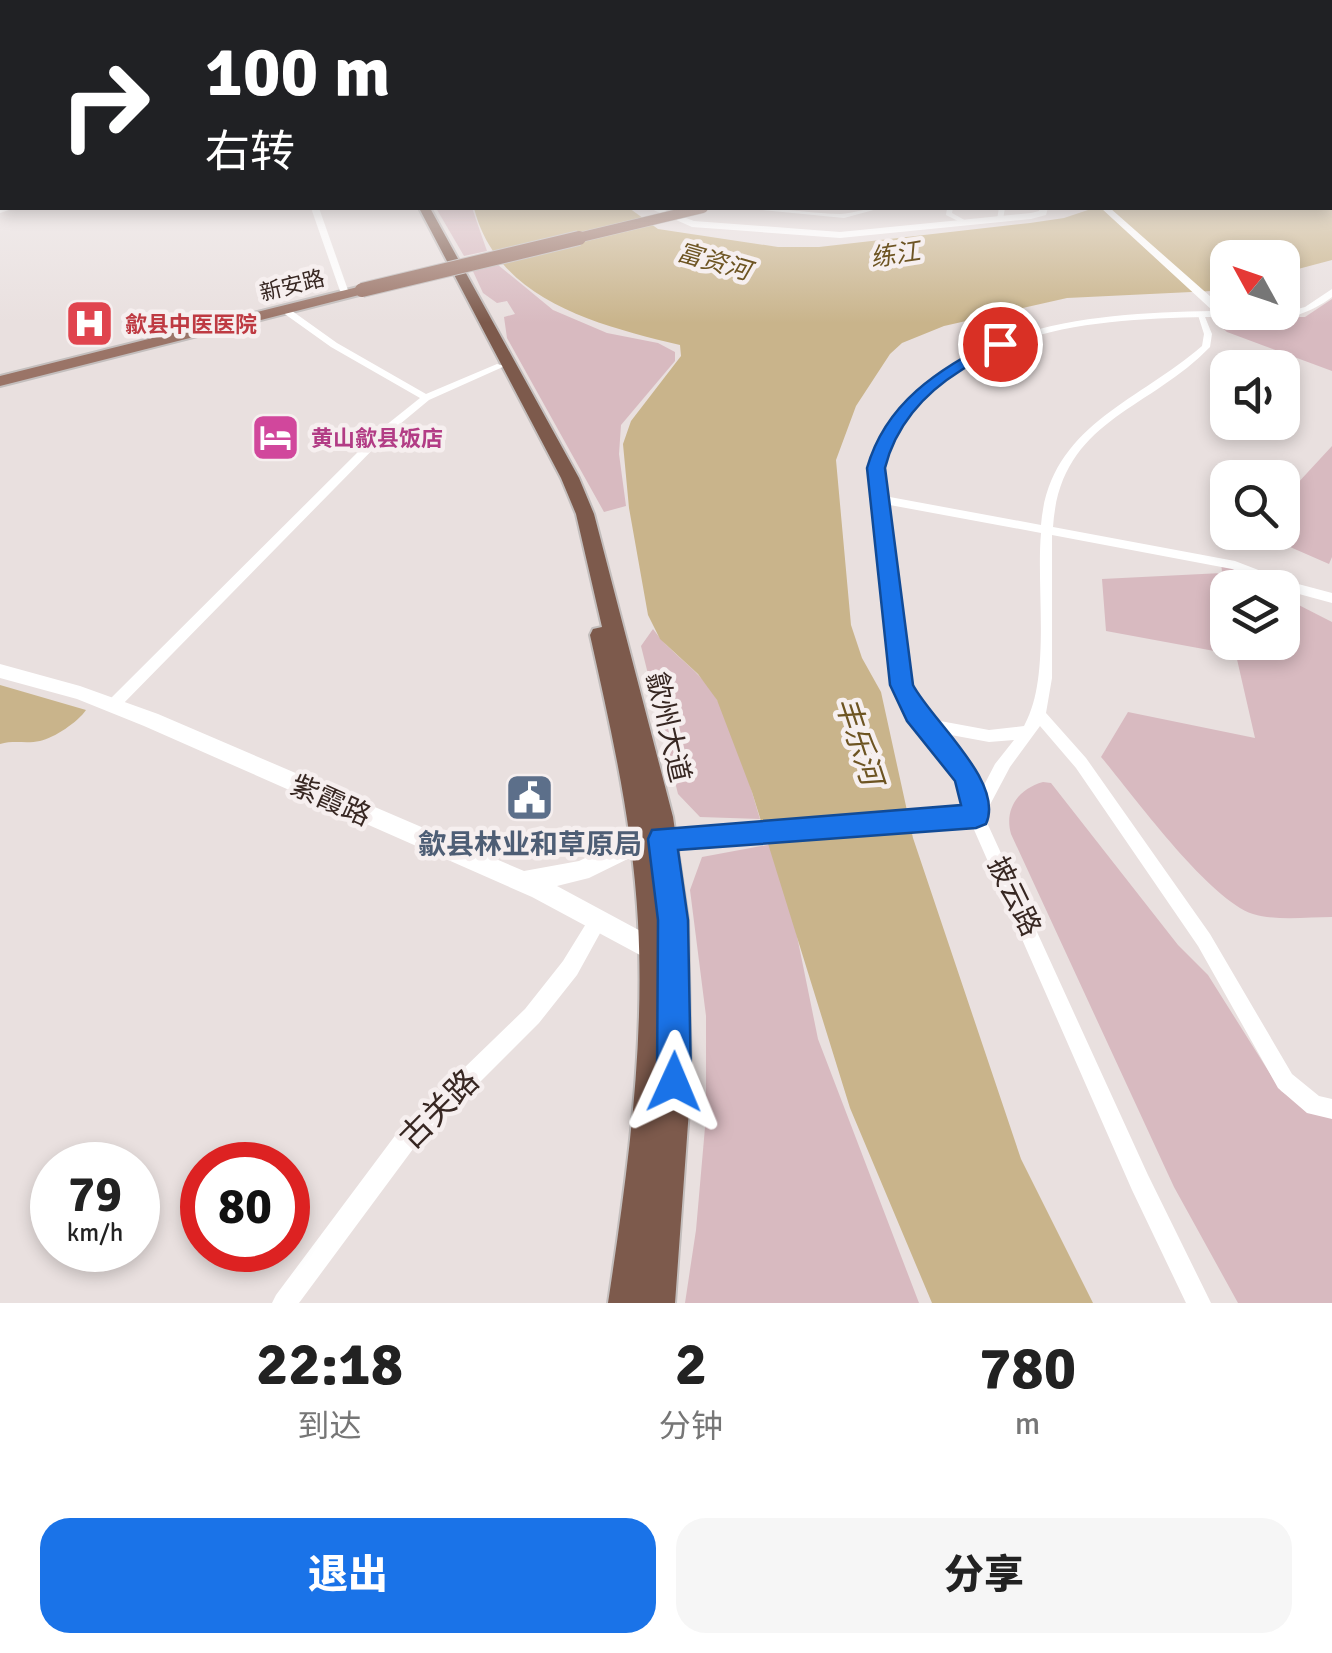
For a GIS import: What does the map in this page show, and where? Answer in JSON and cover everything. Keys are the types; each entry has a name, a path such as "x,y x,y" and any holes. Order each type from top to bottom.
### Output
{"highway":[{"name":"歙州大道","path":"417,210 500,366 572,516 673,920 675,1043 655,1303"},
{"name":"歙州大道","path":"425,210 553,445 585,514 653,839 648,1114 628,1303"}],"main road":[{"path":"356,289 682,210"},
{"path":"356,289 694,210"},
{"name":"新安路","path":"0,379 356,289"},
{"name":"新安路","path":"0,379 356,289"}],"street":[{"path":"316,210 356,289"},
{"path":"658,210 675,220 712,227 843,234 1000,220 1039,215 1043,210"},
{"path":"775,210 846,215 869,210"},
{"path":"837,210 846,215"},
{"path":"949,210 948,214 966,223"},
{"path":"1000,220 1002,210"},
{"path":"1107,210 1210,302"},
{"path":"843,234 846,215"},
{"name":"披云路","path":"1300,311 1312,308 1332,292"},
{"path":"285,310 334,346 426,398"},
{"name":"披云路","path":"1199,1303 1110,1122 1039,946 976,816 973,792 965,774 906,696 899,675 876,468 884,439 920,394 966,360 1014,338 1060,326 1114,317 1210,313"},
{"path":"524,882 580,871 653,839 976,816 1006,761 1029,732 1043,693 1048,530 1054,484 1066,460 1111,417 1203,350 1208,338 1200,314"},
{"path":"113,705 384,432 426,398 500,366"},
{"path":"879,499 1235,565 1283,585 1332,598"},
{"name":"紫霞路","path":"0,671 113,705 524,882 653,950"},
{"path":"1038,714 1081,763 1204,940 1285,1080 1314,1106 1332,1109"},
{"path":"924,724 989,736 1029,732"},
{"name":"古关路","path":"284,1303 406,1141 532,1016 570,968 598,920"}],"shaded area":[{"path":"437,210 473,210 487,251 464,256"},
{"path":"492,260 553,310 607,333 658,343 675,352 675,361 621,425 619,454 626,506 604,512 507,338 504,317 515,314 507,301 497,303 483,293 471,267"},
{"path":"1332,299 1332,371 1300,359 1300,350 1275,350 1225,330 1300,330 1300,317"},
{"path":"1332,446 1329,564 1297,550 1300,550 1300,481"},
{"path":"1221,560 1243,570 1222,570"},
{"path":"1210,574 1210,650 1106,631 1102,579"},
{"path":"1300,606 1332,622 1332,917 1272,917 1253,914 1235,905 1194,868 1101,757 1128,712 1255,738 1237,660 1300,660"},
{"path":"653,629 702,678 717,699 739,750 760,819 700,817 678,794 641,646"},
{"path":"1043,782 1051,783 1178,945 1208,975 1281,1091 1312,1112 1332,1116 1332,1303 1238,1303 1174,1187 1011,834 1010,816 1015,801"},
{"path":"778,843 818,1039 919,1303 685,1303 706,1116 706,1016 690,890 702,857"}],"water":[{"path":"475,210 632,210 658,229 778,247 819,247 1030,223 1088,210 1332,210 1332,260 1300,268 1300,240 1210,240 1210,291 1067,298 944,326 902,343 890,354 856,406 836,460 851,625 862,658 881,692 913,838 1021,1159 1093,1303 932,1303 850,1108 752,792 717,700 698,674 660,639 648,615 629,508 623,444 631,421 681,356 680,345 584,317 527,287 504,265 486,239"},
{"path":"0,685 86,710 72,724 46,739 0,744"}],"place":[{"name":"歙县中医医院","path":"90,324"},
{"name":"黄山歙县饭店","path":"276,438"},
{"name":"歙县林业和草原局","path":"530,797"}],"route":[{"path":"674,1082 673,920 662,839 976,816 973,792 965,774 916,714 899,675 876,468 884,439 920,394 940,376 1000,344"}],"water label":[{"name":"练江","path":"895,254"},
{"name":"富资河","path":"714,261"},
{"name":"丰乐河","path":"859,741"}]}
